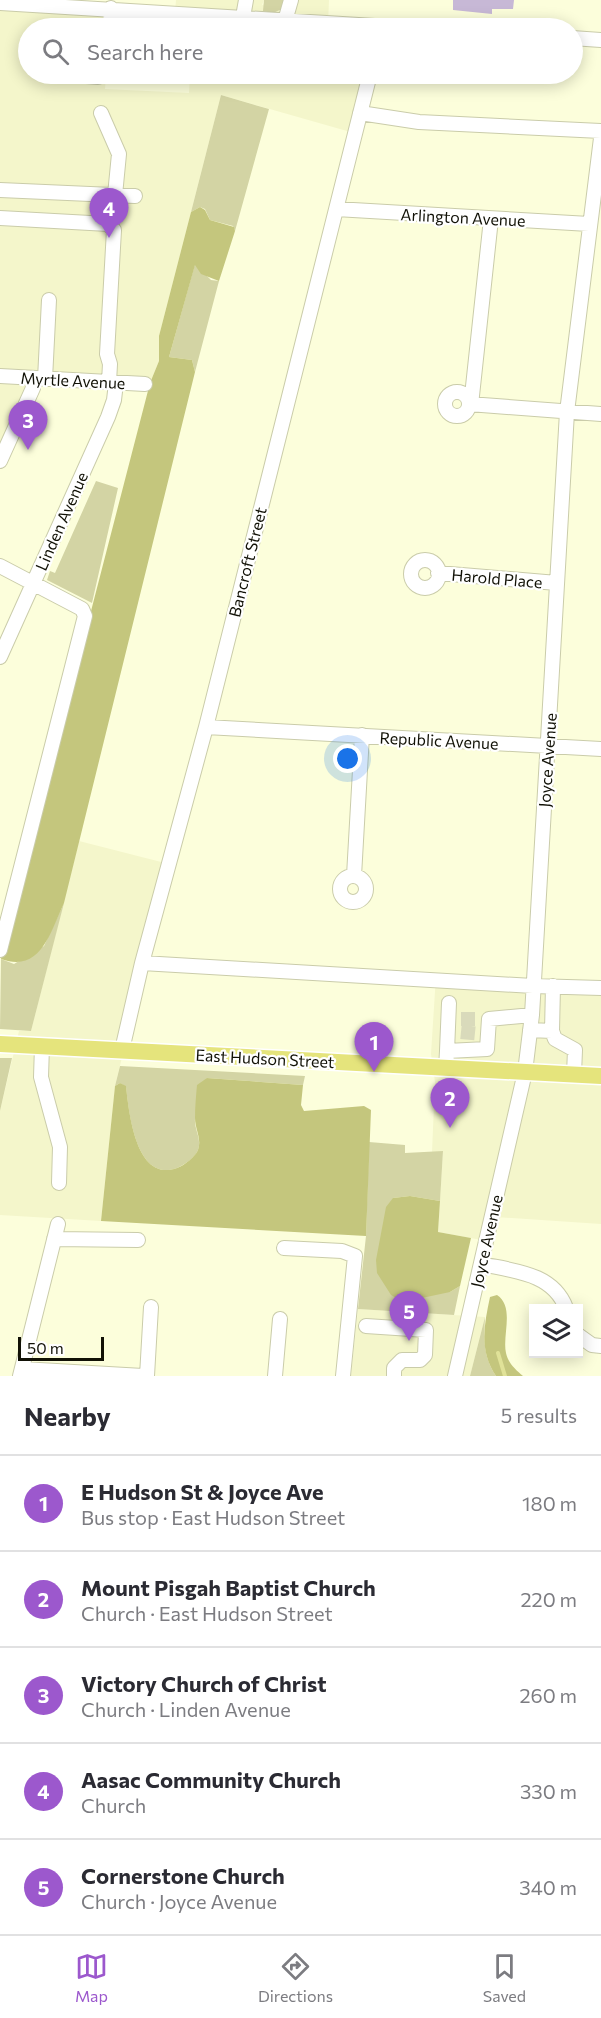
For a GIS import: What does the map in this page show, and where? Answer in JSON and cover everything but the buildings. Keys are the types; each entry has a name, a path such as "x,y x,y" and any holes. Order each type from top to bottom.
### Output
{"main road":[{"name":"East Hudson Street","path":"0,1044 122,1050 447,1059 525,1072 601,1076"}],"street":[{"path":"243,17 246,0"},
{"path":"286,18 291,0"},
{"path":"0,3 78,3 111,8 254,18"},
{"path":"110,18 111,8"},
{"path":"583,39 601,40"},
{"name":"Bancroft Street","path":"122,1050 142,963 206,727 367,84"},
{"path":"101,113 119,154 115,195"},
{"path":"360,113 419,122 601,131"},
{"name":"Joyce Avenue","path":"455,1376 525,1072 532,1015 567,412 601,138"},
{"path":"0,190 135,196"},
{"name":"Arlington Avenue","path":"336,209 590,224"},
{"name":"Linden Avenue","path":"0,218 108,224 114,230 107,354 112,383 108,417 0,657"},
{"path":"491,219 470,405 601,414"},
{"path":"0,461 39,378 50,300"},
{"name":"Myrtle Avenue","path":"0,376 145,384"},
{"path":"0,566 82,609 85,616 0,950"},
{"name":"Harold Place","path":"438,573 556,583"},
{"name":"Republic Avenue","path":"206,727 601,749"},
{"path":"354,876 362,735"},
{"path":"142,963 601,988"},
{"path":"553,986 552,1031 555,1039 575,1050 574,1074"},
{"path":"449,1003 455,1026 447,1059 485,1051 485,1026 532,1015"},
{"path":"530,1030 552,1031"},
{"path":"42,1046 41,1077 60,1148 59,1183"},
{"path":"58,1224 21,1373 145,1376 151,1307"},
{"path":"54,1239 138,1240"},
{"path":"284,1248 342,1251 354,1256 343,1376"},
{"path":"481,1264 544,1281 561,1296 564,1304"},
{"path":"275,1376 280,1319"},
{"path":"366,1326 426,1330 425,1355 420,1360 402,1360 394,1368 394,1376"},
{"path":"583,1338 592,1345 601,1346"}],"shaded area":[{"path":"0,0 77,0 76,4 109,6 108,18 18,18 18,84 105,84 105,89 189,93 189,84 366,84 354,133 221,95 159,336 159,361 150,383 35,378 0,450"},
{"path":"176,0 264,0 262,5 285,0 329,0 328,18 194,18 194,14 175,13"},
{"path":"264,0 285,0 282,9 273,13 263,11"},
{"path":"221,95 269,109 235,231 233,226 210,220 205,209 200,207 191,212"},
{"path":"195,264 211,280 219,281 195,372 192,360 169,357"},
{"path":"96,481 118,488 92,603 47,580 50,571 55,573"},
{"path":"79,841 169,864 115,1086 101,1221 0,1215 0,1111 19,1031 31,1031"},
{"path":"64,903 31,1031 0,1029 1,959 14,964 44,946"},
{"path":"436,976 601,986 601,1224 495,1217 487,1241 438,1232 443,1152 432,1152 435,1082 431,1054"},
{"path":"0,1058 12,1058 0,1111"},
{"path":"120,1066 305,1076 303,1085 207,1078 195,1119 199,1142 197,1153 177,1168 163,1170 152,1165 137,1143 129,1113 126,1087 120,1083 115,1086"},
{"path":"369,1142 405,1145 405,1153 443,1151 440,1201 410,1196 393,1198 450,1292 460,1286 454,1315 358,1309 366,1236"},
{"path":"358,1309 485,1317 470,1376 351,1376"},
{"path":"485,1317 487,1355 496,1376 470,1376"}],"green space":[{"path":"200,207 205,210 210,220 234,227 235,231 219,281 201,274 195,265 169,357 192,360 195,372 64,903 48,938 35,955 15,962 1,959 150,383 159,361 159,336 191,212"},
{"path":"207,1078 303,1085 301,1105 304,1111 364,1106 371,1110 366,1236 101,1221 115,1086 120,1083 126,1086 133,1128 144,1156 152,1165 163,1170 183,1165 198,1150 195,1118 197,1085"},
{"path":"410,1196 440,1201 438,1232 471,1238 460,1286 450,1292 403,1302 391,1295 377,1273 376,1260 386,1207 393,1198"},
{"path":"497,1295 502,1300 507,1314 505,1346 507,1357 523,1376 496,1376 487,1357 484,1338 486,1318 490,1297"}],"waterway":[{"path":"498,1353 505,1376"}],"tunnel":[{"path":"461,1019 482,1019"},
{"path":"461,1032 481,1034"}],"place":[{"name":"Aasac Community Church","path":"109,238"},
{"name":"Victory Church of Christ","path":"28,450"},
{"name":"E Hudson St & Joyce Ave","path":"374,1072"},
{"name":"Mount Pisgah Baptist Church","path":"450,1128"},
{"name":"Cornerstone Church","path":"409,1341"}]}
